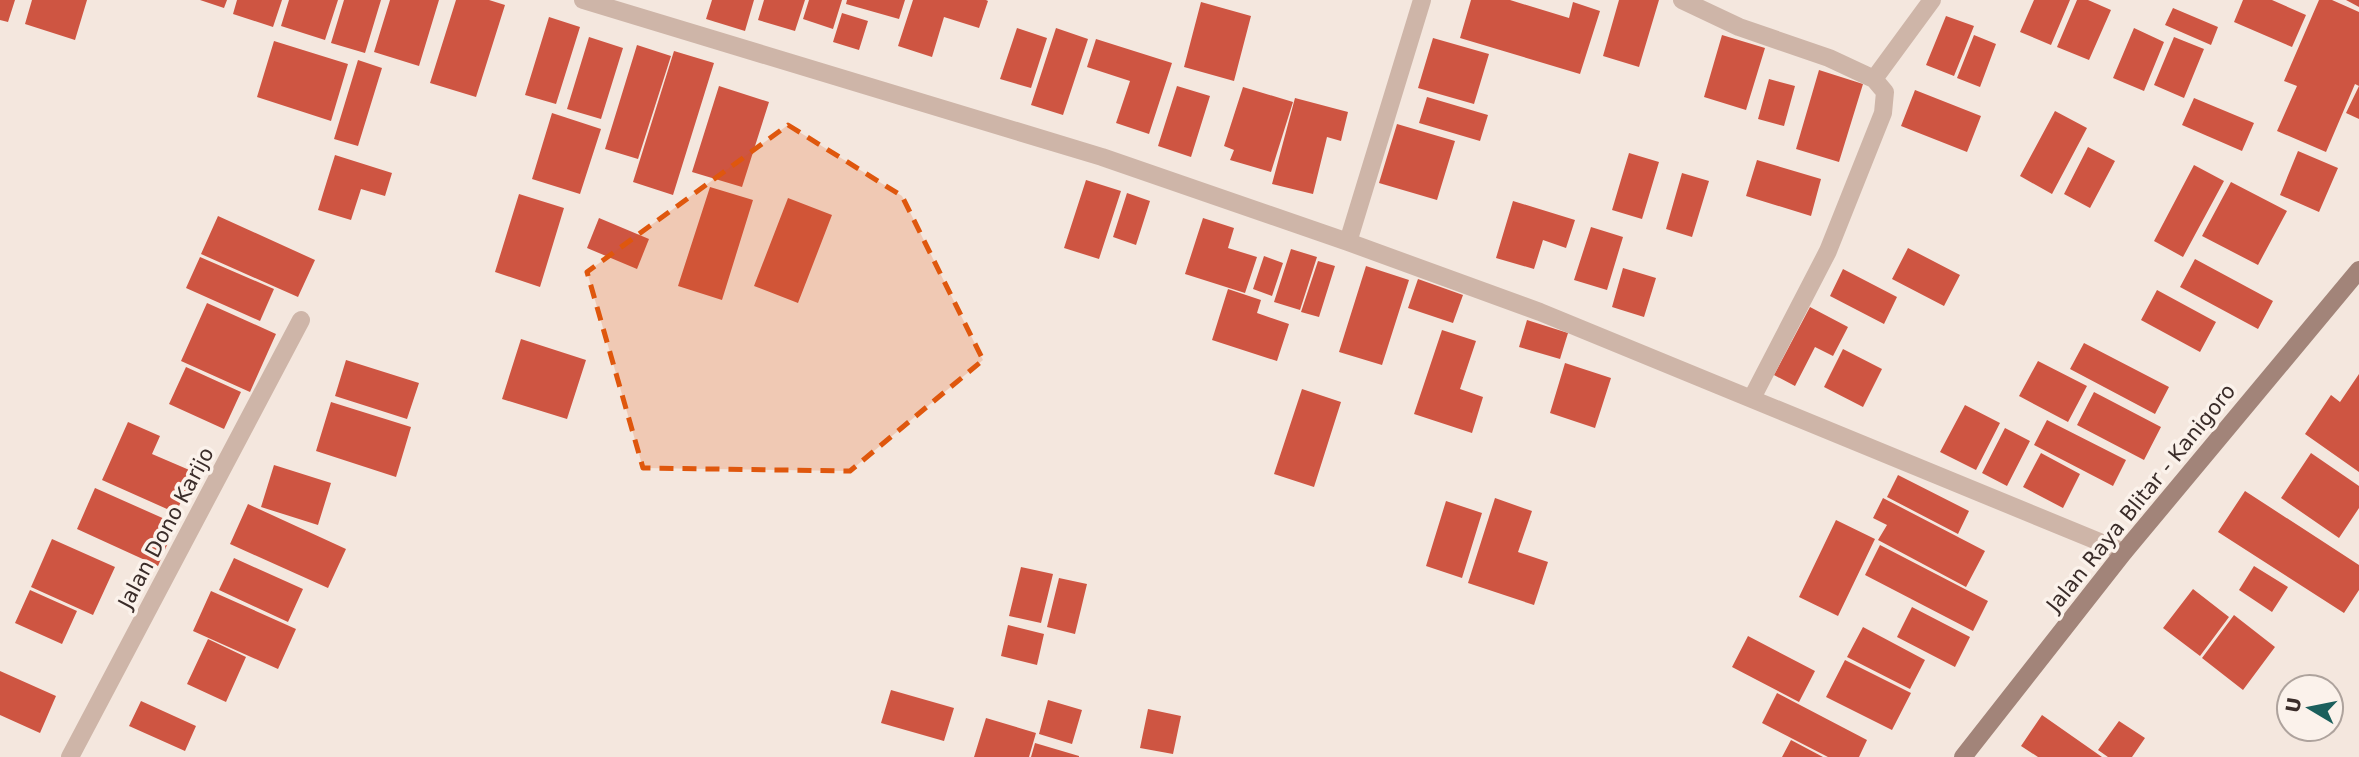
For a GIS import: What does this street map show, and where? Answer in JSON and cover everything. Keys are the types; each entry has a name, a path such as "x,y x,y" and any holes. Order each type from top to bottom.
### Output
{"main road":[{"name":"Jalan Raya Blitar - Kanigoro","path":"1963,757 2124,552 2359,270"}],"street":[{"path":"583,0 1102,157 1348,242 1540,312 2124,552"},
{"path":"1348,242 1422,0"},
{"path":"1682,0 1739,27 1829,58 1874,79 1885,92 1883,113 1828,251 1752,398"},
{"path":"1874,79 1931,0"},
{"name":"Jalan Dono Karijo","path":"70,757 301,320"}],"highlighted area":[{"path":"788,125 902,196 983,360 850,471 643,468 587,272"}],"building":[{"path":"0,0 15,0 8,22 0,20"},
{"path":"32,0 87,0 75,40 25,24"},
{"path":"200,0 227,0 224,8"},
{"path":"237,0 282,0 273,27 233,14"},
{"path":"289,0 338,0 325,40 281,26"},
{"path":"344,0 381,0 365,53 331,43"},
{"path":"390,0 439,0 419,66 374,52"},
{"path":"456,0 489,0 505,5 476,97 430,83"},
{"path":"712,0 754,0 745,31 706,19"},
{"path":"764,0 805,0 795,31 758,20"},
{"path":"809,0 842,0 833,29 803,19"},
{"path":"847,0 905,0 899,19 846,4"},
{"path":"913,0 988,1 979,28 944,17 932,57 898,46"},
{"path":"1471,0 1510,0 1569,18 1573,2 1600,11 1580,74 1460,38"},
{"path":"1619,0 1659,0 1639,67 1603,56"},
{"path":"2034,0 2070,0 2051,45 2020,32"},
{"path":"2077,0 2088,0 2111,10 2089,60 2057,47"},
{"path":"2243,0 2272,0 2306,15 2292,47 2234,22"},
{"path":"2319,0 2332,0 2359,12 2359,86 2355,84 2326,152 2277,131 2297,86 2284,81"},
{"path":"2346,0 2359,0 2359,7"},
{"path":"1201,2 1251,16 1234,81 1184,67"},
{"path":"2173,8 2218,27 2211,45 2165,25"},
{"path":"842,13 868,21 859,50 833,42"},
{"path":"1946,16 1974,26 1954,76 1926,65"},
{"path":"549,17 580,27 556,104 525,95"},
{"path":"1017,28 1047,38 1031,88 1000,79"},
{"path":"1056,28 1088,39 1063,115 1031,105"},
{"path":"2134,28 2164,42 2144,91 2113,78"},
{"path":"1722,35 1765,48 1746,110 1704,97"},
{"path":"1974,35 1996,44 1980,87 1957,78"},
{"path":"589,37 623,48 601,119 567,109"},
{"path":"2174,37 2204,49 2184,98 2154,85"},
{"path":"1433,38 1489,54 1474,104 1418,88"},
{"path":"1096,39 1172,63 1149,134 1116,123 1130,81 1087,67"},
{"path":"274,41 348,64 331,121 257,97"},
{"path":"637,45 671,56 638,159 605,149"},
{"path":"674,51 714,63 673,195 633,182"},
{"path":"358,60 382,68 358,146 334,139"},
{"path":"1819,70 1863,84 1839,162 1796,149"},
{"path":"1769,79 1795,86 1784,126 1758,119"},
{"path":"719,86 769,102 742,187 692,172"},
{"path":"1177,86 1210,96 1191,157 1158,146"},
{"path":"2359,86 2359,119 2346,113"},
{"path":"1243,87 1293,102 1271,172 1230,160 1234,150 1224,146"},
{"path":"1915,90 1981,116 1967,152 1901,126"},
{"path":"1427,97 1488,115 1480,141 1419,123"},
{"path":"1295,98 1348,112 1341,141 1327,137 1313,194 1272,184"},
{"path":"2194,98 2254,123 2242,151 2182,125"},
{"path":"2055,111 2087,128 2052,194 2020,176"},
{"path":"552,113 601,129 580,194 532,179"},
{"path":"1397,124 1455,141 1437,200 1379,183"},
{"path":"2088,147 2115,161 2090,208 2064,194"},
{"path":"2298,151 2338,168 2319,212 2280,195"},
{"path":"1629,153 1659,162 1642,219 1612,210"},
{"path":"335,155 392,173 385,196 361,189 351,220 318,210"},
{"path":"1757,160 1821,179 1811,216 1746,196"},
{"path":"2194,165 2224,181 2183,257 2154,241"},
{"path":"1682,173 1709,181 1692,237 1666,229"},
{"path":"1086,180 1121,191 1099,259 1064,248"},
{"path":"2231,182 2287,211 2258,265 2202,236"},
{"path":"710,187 753,200 722,300 678,286"},
{"path":"1127,193 1150,201 1136,245 1113,237"},
{"path":"519,194 564,208 540,287 495,272"},
{"path":"788,198 832,215 798,303 754,286"},
{"path":"1513,201 1575,220 1566,248 1543,240 1534,269 1496,258"},
{"path":"218,216 315,260 298,297 201,254"},
{"path":"599,218 649,239 637,269 587,248"},
{"path":"1203,218 1234,228 1228,248 1257,257 1245,293 1185,274"},
{"path":"1591,227 1623,237 1607,290 1574,280"},
{"path":"1908,248 1960,275 1944,306 1892,279"},
{"path":"1291,249 1317,257 1300,310 1274,302"},
{"path":"1264,256 1283,263 1272,296 1253,289"},
{"path":"200,257 274,289 260,321 186,288"},
{"path":"2195,259 2273,301 2258,329 2180,287"},
{"path":"1318,261 1335,266 1319,317 1301,312"},
{"path":"1366,266 1409,280 1382,365 1339,352"},
{"path":"1623,268 1656,278 1644,317 1612,307"},
{"path":"1843,269 1897,297 1884,324 1830,296"},
{"path":"1418,279 1463,295 1453,323 1408,308"},
{"path":"1228,289 1261,300 1257,313 1289,324 1277,361 1212,340"},
{"path":"2157,290 2216,322 2200,352 2141,320"},
{"path":"207,303 276,334 250,392 181,361"},
{"path":"1810,307 1848,327 1833,356 1815,347 1795,386 1774,375"},
{"path":"1527,320 1568,333 1560,359 1519,347"},
{"path":"1442,330 1476,341 1460,389 1483,397 1472,433 1414,414"},
{"path":"521,339 586,360 567,419 502,399"},
{"path":"2084,343 2169,387 2155,414 2070,369"},
{"path":"1843,349 1882,369 1863,407 1824,387"},
{"path":"346,360 419,383 407,419 335,396"},
{"path":"2038,361 2087,386 2068,422 2019,396"},
{"path":"1565,363 1611,378 1595,428 1550,413"},
{"path":"186,367 241,392 224,429 169,404"},
{"path":"2359,374 2359,472 2305,434 2331,395 2340,402"},
{"path":"1302,389 1341,402 1314,487 1274,474"},
{"path":"2094,392 2161,427 2144,460 2077,425"},
{"path":"331,402 411,427 396,477 316,451"},
{"path":"1965,405 2000,423 1976,470 1940,452"},
{"path":"2047,420 2126,460 2113,486 2034,445"},
{"path":"128,422 160,436 152,454 194,472 176,513 102,480"},
{"path":"2005,428 2030,441 2007,486 1982,473"},
{"path":"2041,453 2080,474 2063,508 2023,487"},
{"path":"2311,453 2359,486 2359,508 2339,538 2281,498"},
{"path":"274,465 331,483 318,525 261,507"},
{"path":"1898,475 1969,511 1958,534 1887,497"},
{"path":"95,488 176,524 158,566 77,529"},
{"path":"2245,491 2359,565 2359,590 2344,613 2218,532"},
{"path":"1495,498 1532,511 1518,552 1548,562 1534,605 1468,583"},
{"path":"1883,498 1985,551 1966,587 1878,540 1887,525 1873,518"},
{"path":"1446,501 1482,513 1462,578 1426,566"},
{"path":"248,504 346,549 328,588 230,544"},
{"path":"1836,520 1875,539 1838,616 1799,597"},
{"path":"52,539 115,567 93,615 31,587"},
{"path":"1880,545 1988,601 1973,631 1865,575"},
{"path":"234,558 303,589 288,622 219,590"},
{"path":"2254,566 2288,587 2272,612 2239,590"},
{"path":"1021,567 1053,574 1041,623 1009,616"},
{"path":"1059,578 1087,584 1075,634 1047,627"},
{"path":"2193,589 2229,617 2200,656 2163,628"},
{"path":"30,590 77,611 62,644 15,623"},
{"path":"211,591 296,629 278,669 193,631"},
{"path":"1912,607 1970,637 1955,667 1897,637"},
{"path":"2234,615 2275,647 2243,690 2202,658"},
{"path":"1008,625 1044,634 1037,665 1001,656"},
{"path":"1863,627 1925,660 1910,689 1847,657"},
{"path":"1748,636 1815,671 1799,702 1732,667"},
{"path":"208,639 246,657 226,702 187,684"},
{"path":"1845,660 1911,693 1892,730 1826,697"},
{"path":"0,671 56,696 40,733 0,715"},
{"path":"891,690 954,708 944,741 881,723"},
{"path":"1777,693 1867,740 1859,757 1828,757 1762,723"},
{"path":"1048,700 1082,710 1072,744 1039,734"},
{"path":"141,701 196,726 185,751 129,726"},
{"path":"1148,709 1181,716 1173,754 1140,748"},
{"path":"2042,715 2102,757 2038,757 2021,746"},
{"path":"986,718 1036,733 1029,757 974,757"},
{"path":"2119,721 2145,738 2132,757 2108,757 2098,750"},
{"path":"1791,740 1823,757 1782,757"},
{"path":"1035,743 1079,756 1079,757 1031,757"}]}
